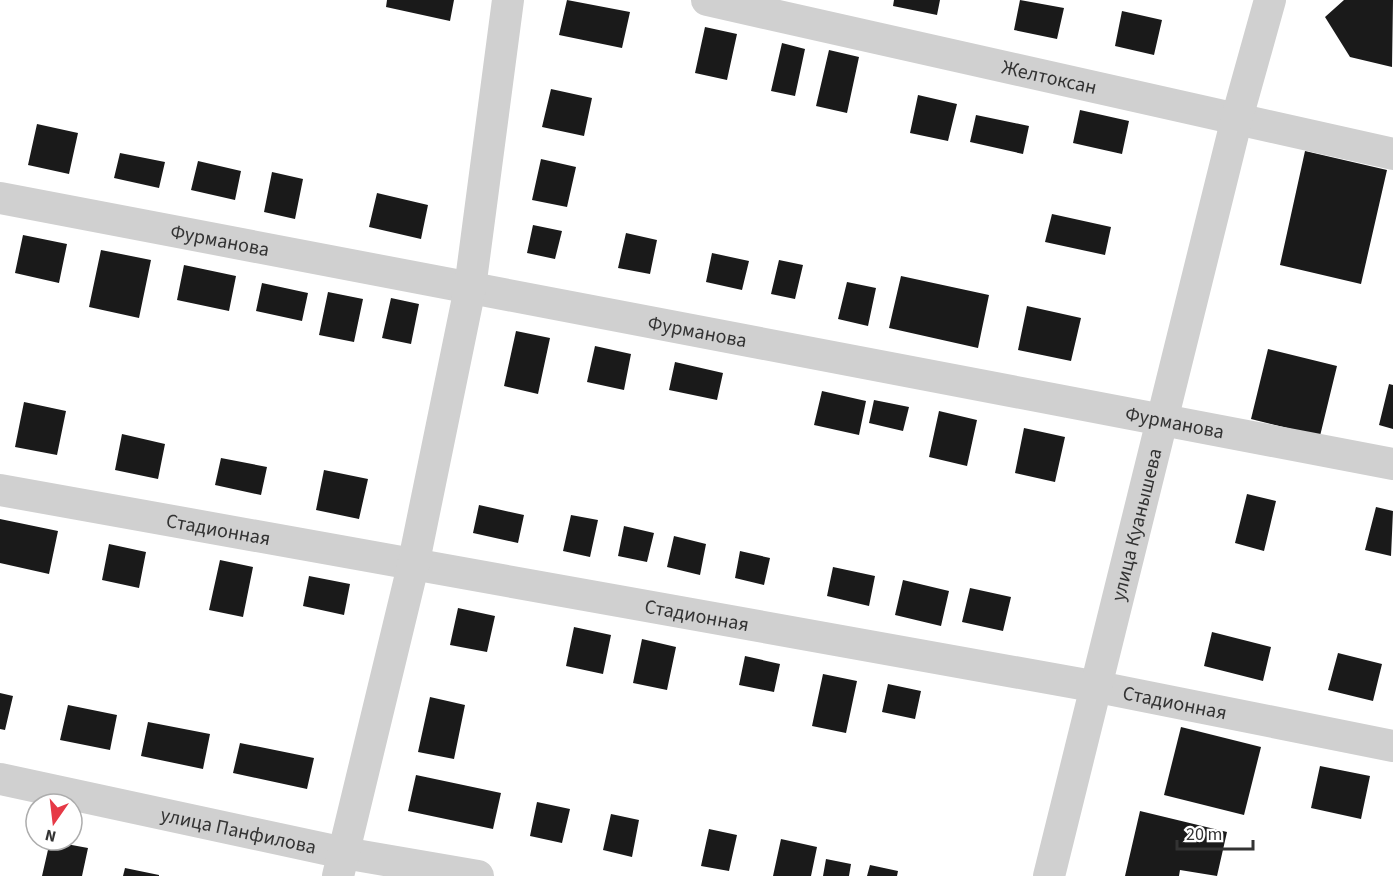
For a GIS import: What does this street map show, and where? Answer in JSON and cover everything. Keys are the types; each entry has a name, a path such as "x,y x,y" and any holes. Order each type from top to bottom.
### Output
{"street":[{"path":"341,864 413,566 470,288 508,0"},
{"name":"Желтоксан","path":"707,0 1393,154"},
{"name":"улица Куанышева","path":"1049,876 1098,687 1238,118 1270,0"},
{"name":"Фурманова","path":"0,198 1393,464"},
{"name":"Стадионная","path":"0,490 413,566 1391,737"},
{"name":"улица Панфилова","path":"0,779 341,864 478,876"}],"building":[{"path":"387,0 454,0 450,21 386,7"},
{"path":"567,0 630,12 622,48 559,35"},
{"path":"894,0 940,0 937,15 893,6"},
{"path":"1020,0 1064,8 1057,39 1014,30"},
{"path":"1344,0 1393,0 1392,67 1350,57 1325,17"},
{"path":"1122,11 1162,20 1154,55 1115,46"},
{"path":"705,27 737,34 727,80 695,73"},
{"path":"782,43 805,49 795,96 771,91"},
{"path":"829,50 859,57 847,113 816,106"},
{"path":"551,89 592,98 584,136 542,127"},
{"path":"918,95 957,104 948,141 910,133"},
{"path":"1080,110 1129,121 1122,154 1073,143"},
{"path":"976,115 1029,126 1023,154 970,142"},
{"path":"37,124 78,133 69,174 28,165"},
{"path":"1305,151 1387,170 1361,284 1280,265"},
{"path":"120,153 165,162 159,188 114,178"},
{"path":"541,159 576,167 567,207 532,200"},
{"path":"198,161 241,171 235,200 191,190"},
{"path":"272,172 303,179 295,219 264,212"},
{"path":"377,193 428,205 421,239 369,227"},
{"path":"1052,214 1111,227 1105,255 1045,242"},
{"path":"533,225 562,231 555,259 527,253"},
{"path":"626,233 657,240 650,274 618,268"},
{"path":"23,235 67,244 59,283 15,273"},
{"path":"101,250 151,260 139,318 89,307"},
{"path":"712,253 749,261 742,290 706,282"},
{"path":"779,260 803,265 795,299 771,294"},
{"path":"184,265 236,276 229,311 177,300"},
{"path":"901,276 989,295 978,348 889,328"},
{"path":"847,282 876,288 868,326 838,319"},
{"path":"262,283 308,293 302,321 256,311"},
{"path":"328,292 363,299 354,342 319,335"},
{"path":"391,298 419,304 411,344 382,338"},
{"path":"1027,306 1081,318 1071,361 1018,350"},
{"path":"516,331 550,338 538,394 504,386"},
{"path":"595,346 631,354 624,390 587,382"},
{"path":"1268,349 1337,366 1320,436 1251,419"},
{"path":"675,362 723,373 717,400 669,390"},
{"path":"1389,384 1393,385 1393,429 1379,425"},
{"path":"822,391 866,401 859,435 814,425"},
{"path":"874,400 909,407 903,431 869,423"},
{"path":"24,402 66,411 57,455 15,447"},
{"path":"939,411 977,420 967,466 929,457"},
{"path":"1024,428 1065,437 1055,482 1015,473"},
{"path":"122,434 165,444 158,479 115,470"},
{"path":"221,458 267,467 261,495 215,485"},
{"path":"324,470 368,479 359,519 316,510"},
{"path":"1247,494 1276,501 1264,551 1235,543"},
{"path":"479,505 524,515 518,543 473,533"},
{"path":"1376,507 1393,511 1391,556 1365,550"},
{"path":"571,515 598,520 590,557 563,551"},
{"path":"0,519 58,531 49,574 0,563"},
{"path":"624,526 654,533 647,562 618,556"},
{"path":"674,536 706,544 700,575 667,567"},
{"path":"109,544 146,552 139,588 102,580"},
{"path":"740,551 770,558 764,585 735,578"},
{"path":"220,560 253,567 243,617 209,610"},
{"path":"833,567 875,576 869,606 827,596"},
{"path":"309,576 350,584 344,615 303,606"},
{"path":"903,580 949,591 941,626 895,615"},
{"path":"970,588 1011,597 1003,631 962,622"},
{"path":"458,608 495,616 487,652 450,645"},
{"path":"574,627 611,635 603,674 566,666"},
{"path":"1212,632 1271,647 1263,681 1204,666"},
{"path":"642,639 676,647 667,690 633,683"},
{"path":"1338,653 1382,664 1373,701 1328,690"},
{"path":"745,656 780,664 774,692 739,685"},
{"path":"823,674 857,681 846,733 812,726"},
{"path":"888,684 921,691 915,719 882,712"},
{"path":"0,693 13,696 5,730 0,729"},
{"path":"430,697 465,705 454,759 418,752"},
{"path":"68,705 117,715 110,750 60,740"},
{"path":"148,722 210,734 203,769 141,756"},
{"path":"1181,727 1261,747 1244,815 1164,795"},
{"path":"240,743 314,758 307,789 233,773"},
{"path":"1320,766 1370,776 1361,819 1311,808"},
{"path":"416,775 501,793 493,829 408,811"},
{"path":"537,802 570,809 562,843 530,836"},
{"path":"1140,811 1227,832 1217,876 1180,870 1179,876 1125,876"},
{"path":"611,814 639,820 632,857 603,850"},
{"path":"709,829 737,835 729,871 701,866"},
{"path":"781,839 817,847 811,876 773,876"},
{"path":"84,847 88,848 82,876 42,876 47,852 84,852"},
{"path":"826,859 851,864 849,876 823,876"},
{"path":"870,865 898,871 897,876 867,876"},
{"path":"125,868 159,875 159,876 123,876"}]}
